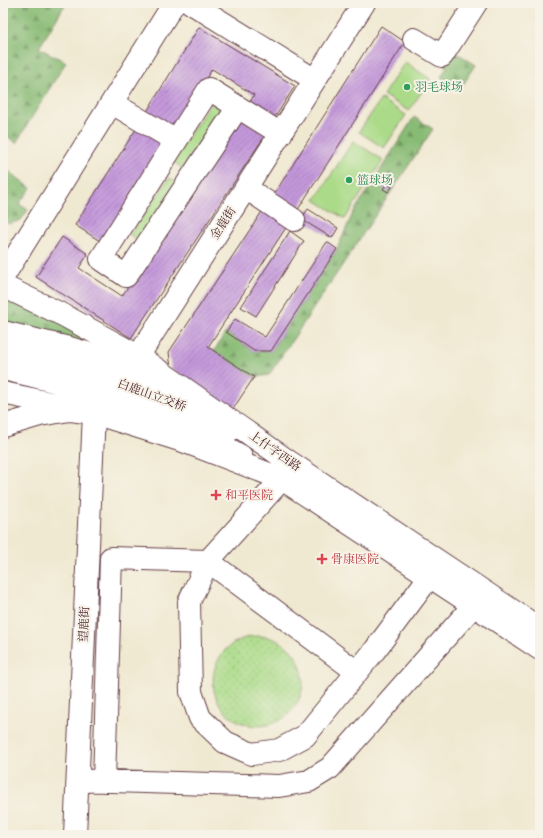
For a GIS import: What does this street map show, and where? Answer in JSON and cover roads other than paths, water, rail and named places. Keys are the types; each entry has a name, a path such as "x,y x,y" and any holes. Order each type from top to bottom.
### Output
{"main road":[{"path":"3,277 174,3"},
{"path":"191,3 315,80"},
{"name":"金鹿街","path":"135,361 364,3"},
{"path":"414,39 442,56 476,3"},
{"path":"238,107 126,276 101,259 209,89 238,107 281,134"},
{"path":"112,103 176,142"},
{"path":"161,165 189,181"},
{"path":"246,188 294,220"},
{"name":"上什字西路","path":"3,286 65,316 135,361 189,392 287,471 430,576 540,649"},
{"path":"3,332 73,349 135,361"},
{"name":"白鹿山立交桥","path":"3,353 66,367 142,389 198,412 287,471"},
{"name":"白鹿山立交桥","path":"3,369 56,381 135,405 191,428 287,471"},
{"path":"3,393 94,413"},
{"path":"3,426 40,415 70,410 94,413"},
{"name":"上什字西路","path":"94,413 183,441 287,471 540,629"},
{"name":"望鹿街","path":"75,835 94,413"},
{"path":"287,471 208,561 189,602 191,692 200,718 224,742 252,754 280,750 305,736 375,650 430,576"},
{"path":"104,781 111,558 208,561 357,672"},
{"path":"78,780 278,786 309,781 330,768 474,606"}],"place":[{"name":"羽毛球场","path":"407,87"},
{"name":"篮球场","path":"349,180"},
{"name":"和平医院","path":"216,495"},
{"name":"骨康医院","path":"322,559"}]}
